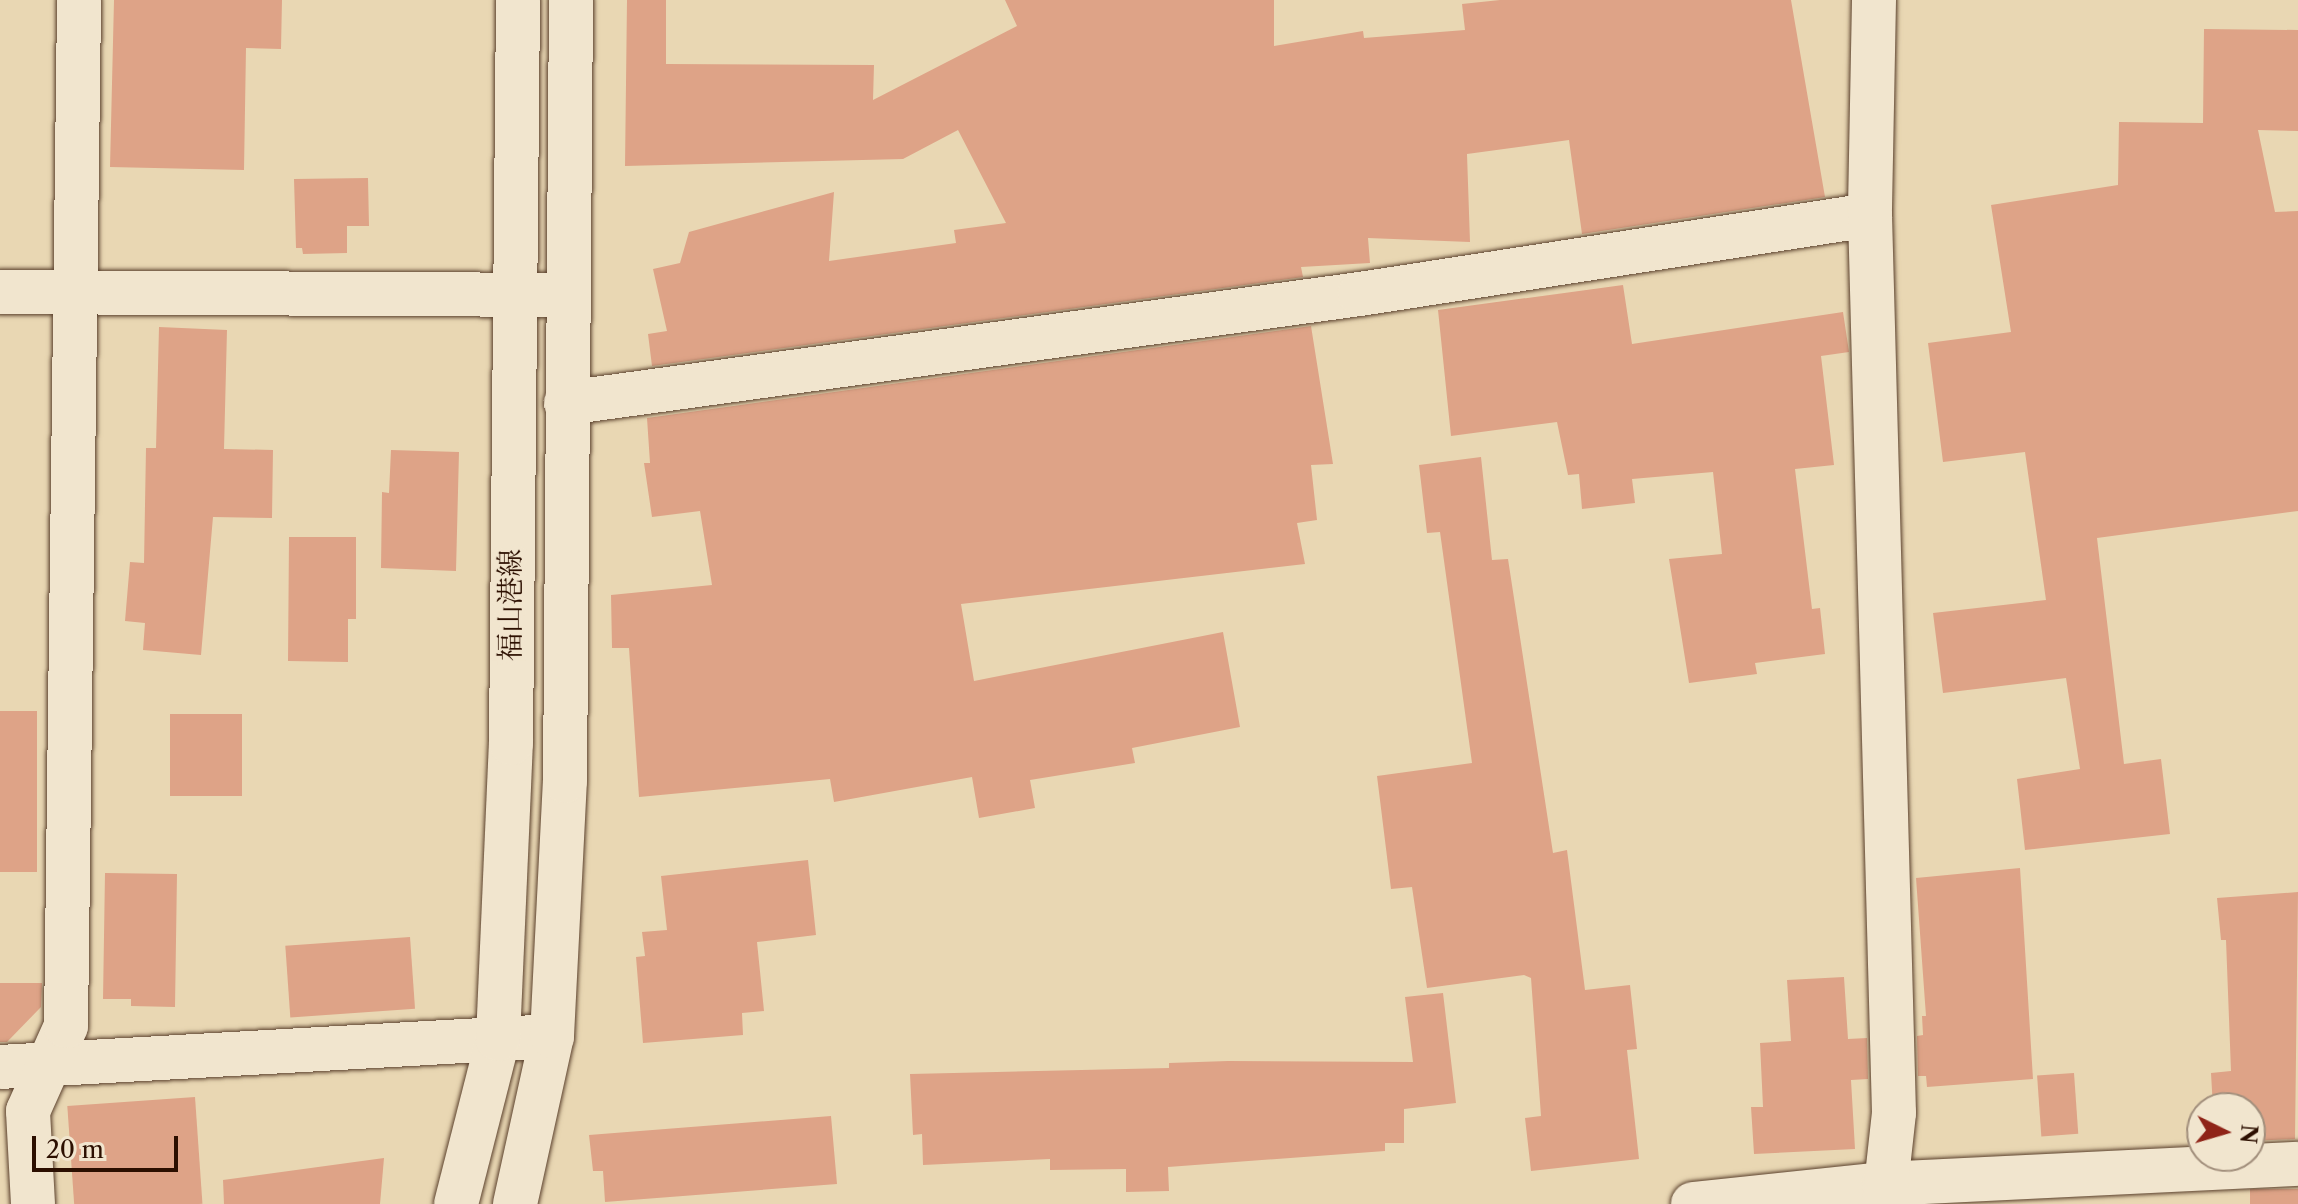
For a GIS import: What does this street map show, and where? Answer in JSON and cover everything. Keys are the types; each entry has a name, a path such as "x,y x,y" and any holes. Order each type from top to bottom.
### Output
{"street":[{"path":"33,1204 28,1111 66,1026 79,0"},
{"name":"福山港線","path":"456,1204 498,1039 511,743 518,0"},
{"name":"福山港線","path":"515,1204 552,1036 565,781 566,295 571,0"},
{"path":"1874,0 1870,215 1894,1113 1884,1194"},
{"path":"566,403 1360,294 1870,215"},
{"path":"0,292 566,295"},
{"path":"0,1067 552,1036"},
{"path":"1693,1204 1884,1194 2298,1164"}],"building":[{"path":"114,0 282,0 281,49 246,48 244,170 110,167"},
{"path":"627,0 666,0 666,64 874,65 873,100 1017,26 1005,0 1274,0 1274,46 1363,31 1364,38 1465,30 1462,4 1500,0 1791,0 1825,197 1582,234 1569,140 1467,154 1470,242 1368,238 1370,263 1301,267 1303,277 652,366 648,334 667,331 653,269 680,263 689,232 834,192 829,261 956,243 954,230 1006,223 958,130 903,159 625,166"},
{"path":"2204,29 2298,30 2298,131 2258,130 2275,212 2298,211 2298,511 2097,538 2124,764 2161,759 2170,834 2025,850 2017,779 2080,769 2066,678 1943,693 1933,613 2046,600 2025,452 1943,462 1928,343 2011,332 1991,205 2118,185 2119,122 2203,123"},
{"path":"368,178 369,226 347,226 347,253 303,254 302,248 296,248 294,179"},
{"path":"1623,285 1632,344 1843,312 1849,352 1821,356 1834,465 1795,469 1812,609 1820,608 1825,654 1755,663 1757,674 1689,683 1669,559 1722,554 1713,472 1632,479 1635,503 1582,509 1579,474 1568,475 1557,422 1451,436 1438,310"},
{"path":"1311,326 1333,464 1311,465 1317,520 1297,523 1305,564 961,604 974,681 1223,632 1240,727 1132,748 1135,763 1030,780 1035,808 979,818 972,777 834,802 830,779 639,797 629,648 612,648 611,595 712,585 700,511 652,517 644,463 650,463 647,418"},
{"path":"159,327 227,330 224,449 273,450 272,518 213,517 201,655 143,650 145,623 125,621 130,562 144,563 146,448 156,448"},
{"path":"391,450 459,452 456,571 381,568 382,492 389,493"},
{"path":"1481,457 1492,560 1508,559 1553,853 1567,850 1585,990 1630,985 1637,1049 1627,1050 1639,1159 1531,1171 1525,1118 1541,1116 1531,978 1524,975 1427,988 1412,887 1391,889 1377,776 1472,763 1440,532 1427,533 1419,465"},
{"path":"289,537 356,537 356,619 348,619 348,662 288,661"},
{"path":"0,711 37,711 37,872 0,872"},
{"path":"170,714 242,714 242,796 170,796"},
{"path":"808,860 816,935 757,942 764,1011 742,1013 743,1035 643,1043 636,957 645,956 642,932 667,930 661,876"},
{"path":"2020,868 2033,1079 1927,1087 1926,1076 1918,1076 1917,1036 1923,1035 1922,1016 1926,1016 1916,878"},
{"path":"105,873 177,874 175,1007 131,1006 131,999 103,999"},
{"path":"2298,892 2295,1139 2266,1140 2266,1092 2212,1092 2211,1073 2231,1071 2226,940 2221,940 2217,898"},
{"path":"410,937 415,1009 290,1018 285,946"},
{"path":"1844,977 1848,1039 1867,1038 1868,1079 1851,1080 1855,1149 1754,1154 1751,1107 1763,1107 1760,1043 1791,1041 1787,980"},
{"path":"0,983 42,983 41,1007 7,1042 0,1042"},
{"path":"1443,993 1456,1103 1404,1109 1404,1143 1385,1143 1385,1151 1168,1167 1169,1191 1126,1192 1126,1169 1050,1170 1050,1159 923,1165 922,1134 913,1135 910,1074 1169,1068 1169,1063 1228,1061 1413,1062 1405,997"},
{"path":"2074,1073 2078,1134 2041,1136 2037,1076"},
{"path":"195,1097 202,1204 74,1204 67,1106"},
{"path":"831,1116 837,1184 605,1202 603,1171 593,1171 589,1135"},
{"path":"384,1158 380,1204 224,1204 223,1180"},
{"path":"2250,1189 2298,1189 2298,1204 2250,1204"}]}
